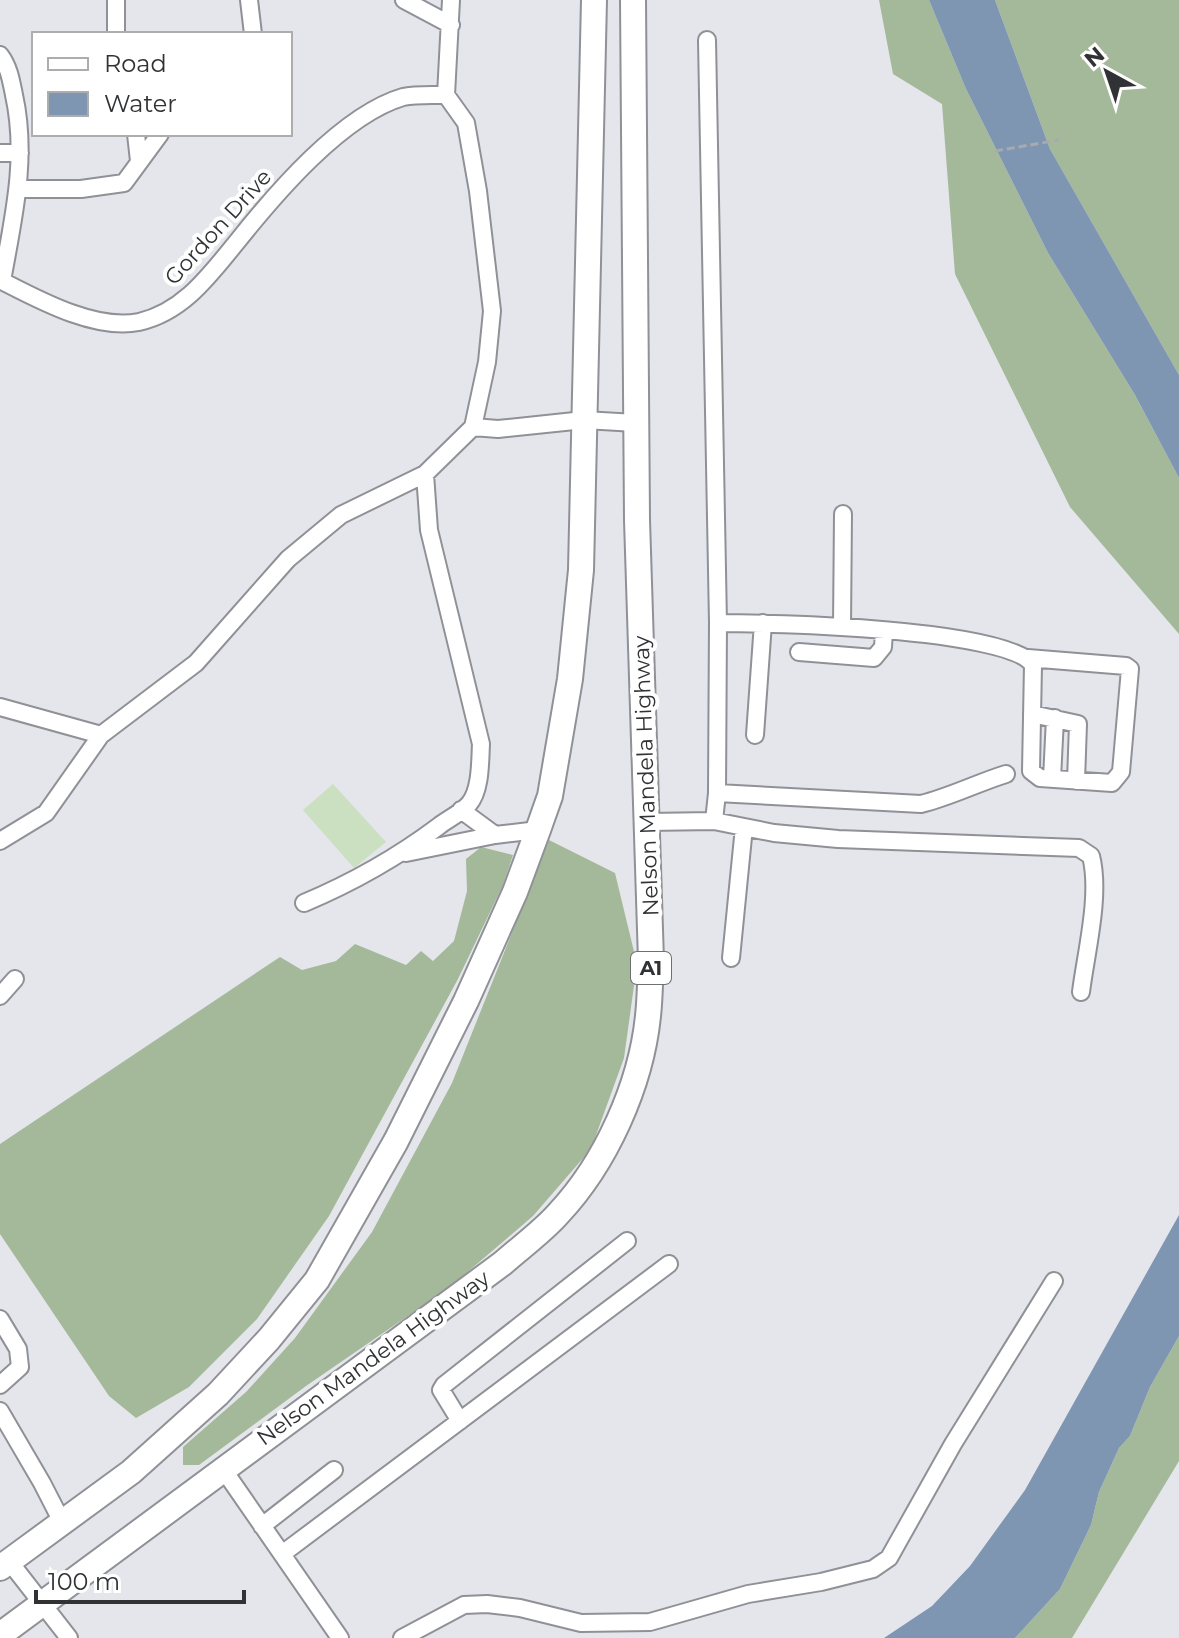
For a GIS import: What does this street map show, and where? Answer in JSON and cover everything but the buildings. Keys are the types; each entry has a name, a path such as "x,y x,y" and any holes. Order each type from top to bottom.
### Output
{"highway":[{"path":"5,1565 51,1526 131,1472 218,1394 269,1339 317,1280 396,1141 466,1001 515,892 550,796 570,679 581,570 587,427 594,0"},
{"name":"Nelson Mandela Highway","path":"0,1635 503,1263 558,1215 609,1143 625,1106 648,1018 651,961 633,0"}],"street":[{"path":"116,0 116,32"},
{"path":"249,0 253,32"},
{"path":"404,0 451,25"},
{"path":"0,841 46,813 101,735 196,663 288,559 341,515 425,474 473,427 487,362 492,311 478,191 466,123 446,95 451,0"},
{"path":"707,40 718,623 717,793 714,821"},
{"path":"0,55 7,66 16,107 20,153 19,189 1,281"},
{"name":"Gordon Drive","path":"1,281 44,302 100,322 137,322 175,309 206,279 308,159 372,111 405,97 446,95"},
{"path":"136,136 139,161"},
{"path":"19,189 81,189 124,183 158,136"},
{"path":"0,153 20,153"},
{"path":"473,427 587,427 641,418"},
{"path":"304,903 357,881 401,854 470,803 475,790 481,744 429,530 425,474"},
{"path":"842,626 843,514"},
{"path":"718,623 842,626 989,644 1028,658 1126,666 1131,671 1121,772 1112,783 1040,778 1031,771 1033,665 1028,658"},
{"path":"755,735 763,623"},
{"path":"799,652 874,658 883,647 884,631"},
{"path":"0,707 101,735"},
{"path":"1032,714 1078,724 1076,781"},
{"path":"1052,779 1055,718"},
{"path":"717,793 921,804 946,798 976,783 1006,774"},
{"path":"461,810 495,835"},
{"path":"648,822 714,821 838,839 1079,848 1091,856 1094,867 1081,992"},
{"path":"731,958 744,827"},
{"path":"401,854 495,835 538,830"},
{"path":"0,996 15,979"},
{"path":"460,1421 443,1396 441,1390 444,1385 627,1241"},
{"path":"282,1554 669,1264"},
{"path":"402,1638 464,1605 520,1608 581,1623 650,1622 748,1594 821,1582 873,1569 889,1558 953,1444 1054,1281"},
{"path":"0,1319 18,1349 20,1367 0,1385"},
{"path":"0,1411 51,1526"},
{"path":"223,1469 340,1638"},
{"path":"262,1526 334,1470"},
{"path":"5,1565 44,1602 69,1638"}],"path":[{"path":"995,151 1059,140"}],"green space":[{"path":"879,0 929,0 966,89 1048,253 1135,395 1179,478 1179,634 1070,507 955,274 942,104 893,74"},
{"path":"995,0 1179,0 1179,375 1050,149"},
{"path":"333,784 386,842 354,868 303,810"},
{"path":"549,840 615,873 637,964 624,1058 591,1149 533,1216 450,1287 306,1386 199,1465 183,1465 183,1447 246,1392 295,1338 372,1232 452,1083"},
{"path":"481,847 513,855 503,885 458,979 329,1216 257,1319 189,1387 136,1418 109,1396 0,1234 0,1144 280,957 302,970 336,961 355,944 406,965 421,951 433,961 454,941 467,891 466,859"},
{"path":"1179,1336 1179,1461 1072,1638 1015,1638 1060,1589 1091,1525 1099,1492 1119,1448 1130,1436 1150,1387"}],"water":[{"path":"929,0 995,0 1050,149 1179,375 1179,478 1135,395 1048,253 966,89"},
{"path":"1179,1215 1179,1336 1150,1387 1130,1436 1119,1448 1099,1492 1091,1525 1060,1589 1015,1638 884,1638 932,1606 970,1566 1025,1490"}]}
